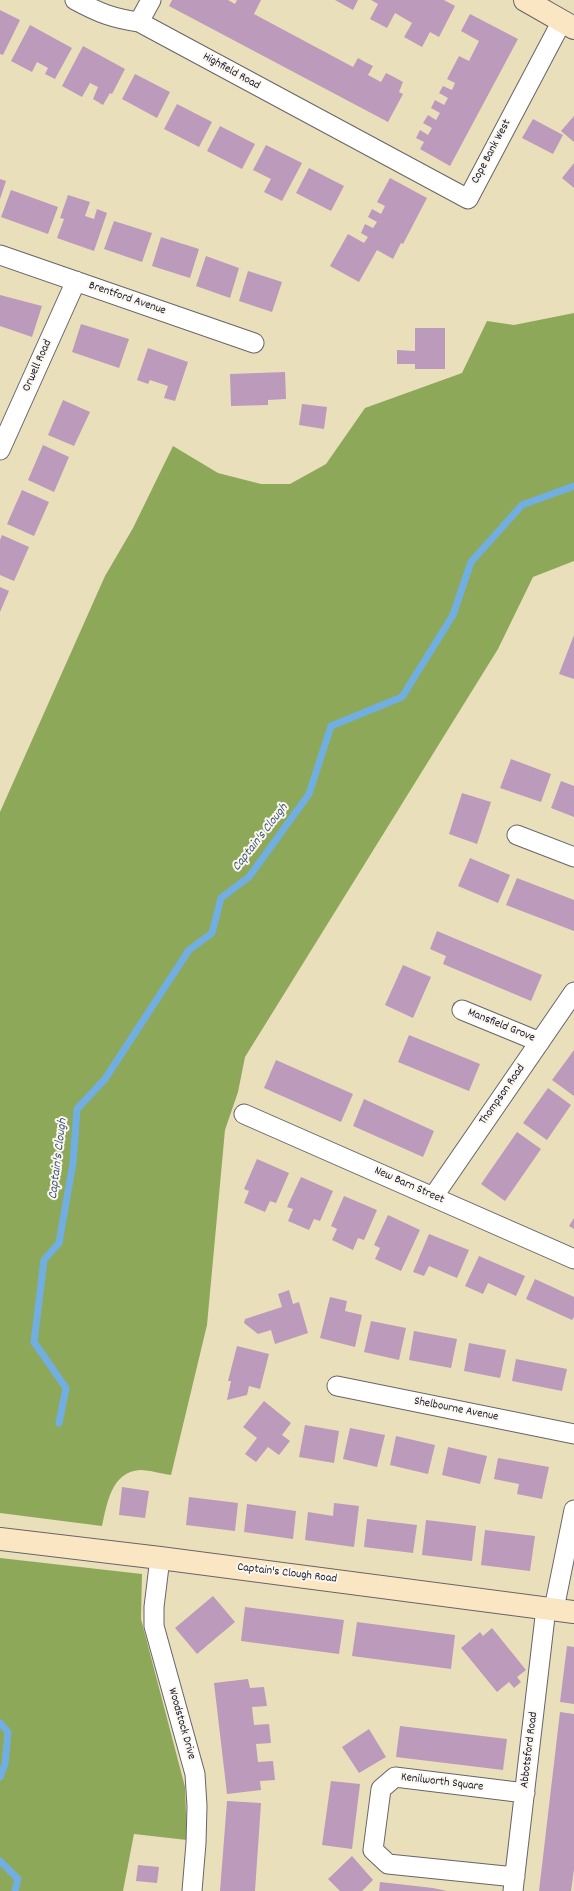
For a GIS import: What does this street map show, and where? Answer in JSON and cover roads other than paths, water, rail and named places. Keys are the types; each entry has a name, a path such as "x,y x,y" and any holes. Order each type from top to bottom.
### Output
{"street":[{"name":"Highfield Road","path":"75,0 104,15 116,19 139,22 383,154"},
{"path":"139,22 151,0"},
{"path":"525,0 568,24"},
{"name":"Cope Bank West","path":"383,154 468,199 568,24"},
{"name":"Brentford Avenue","path":"0,254 254,343"},
{"name":"Orwell Road","path":"0,450 76,281"},
{"path":"517,835 574,857"},
{"name":"Thompson Road","path":"433,1197 574,992"},
{"name":"Mansfield Grove","path":"462,1010 540,1042"},
{"name":"New Barn Street","path":"244,1114 574,1259"},
{"name":"Shelbourne Avenue","path":"337,1386 574,1434"},
{"name":"Abbotsford Road","path":"514,1884 525,1793 558,1610 574,1510"},
{"name":"Captain's Clough Road","path":"0,1539 160,1558 558,1610"},
{"name":"Woodstock Drive","path":"160,1558 154,1607 154,1626 195,1774 197,1806 192,1891"},
{"name":"Kenilworth Square","path":"514,1884 388,1864 374,1850 381,1789 395,1777 525,1793"}],"waterway":[{"name":"Captain's Clough","path":"59,1423 66,1388 34,1342 44,1260 59,1243 73,1163 77,1109 105,1079 189,950 212,933 221,898 249,877 309,794 331,726 402,697 453,615 471,562 522,505 574,486"},
{"name":"Captain's Clough","path":"0,1723 8,1732 5,1764 0,1777"},
{"name":"Captain's Clough","path":"0,1861 18,1879 15,1891"}]}
